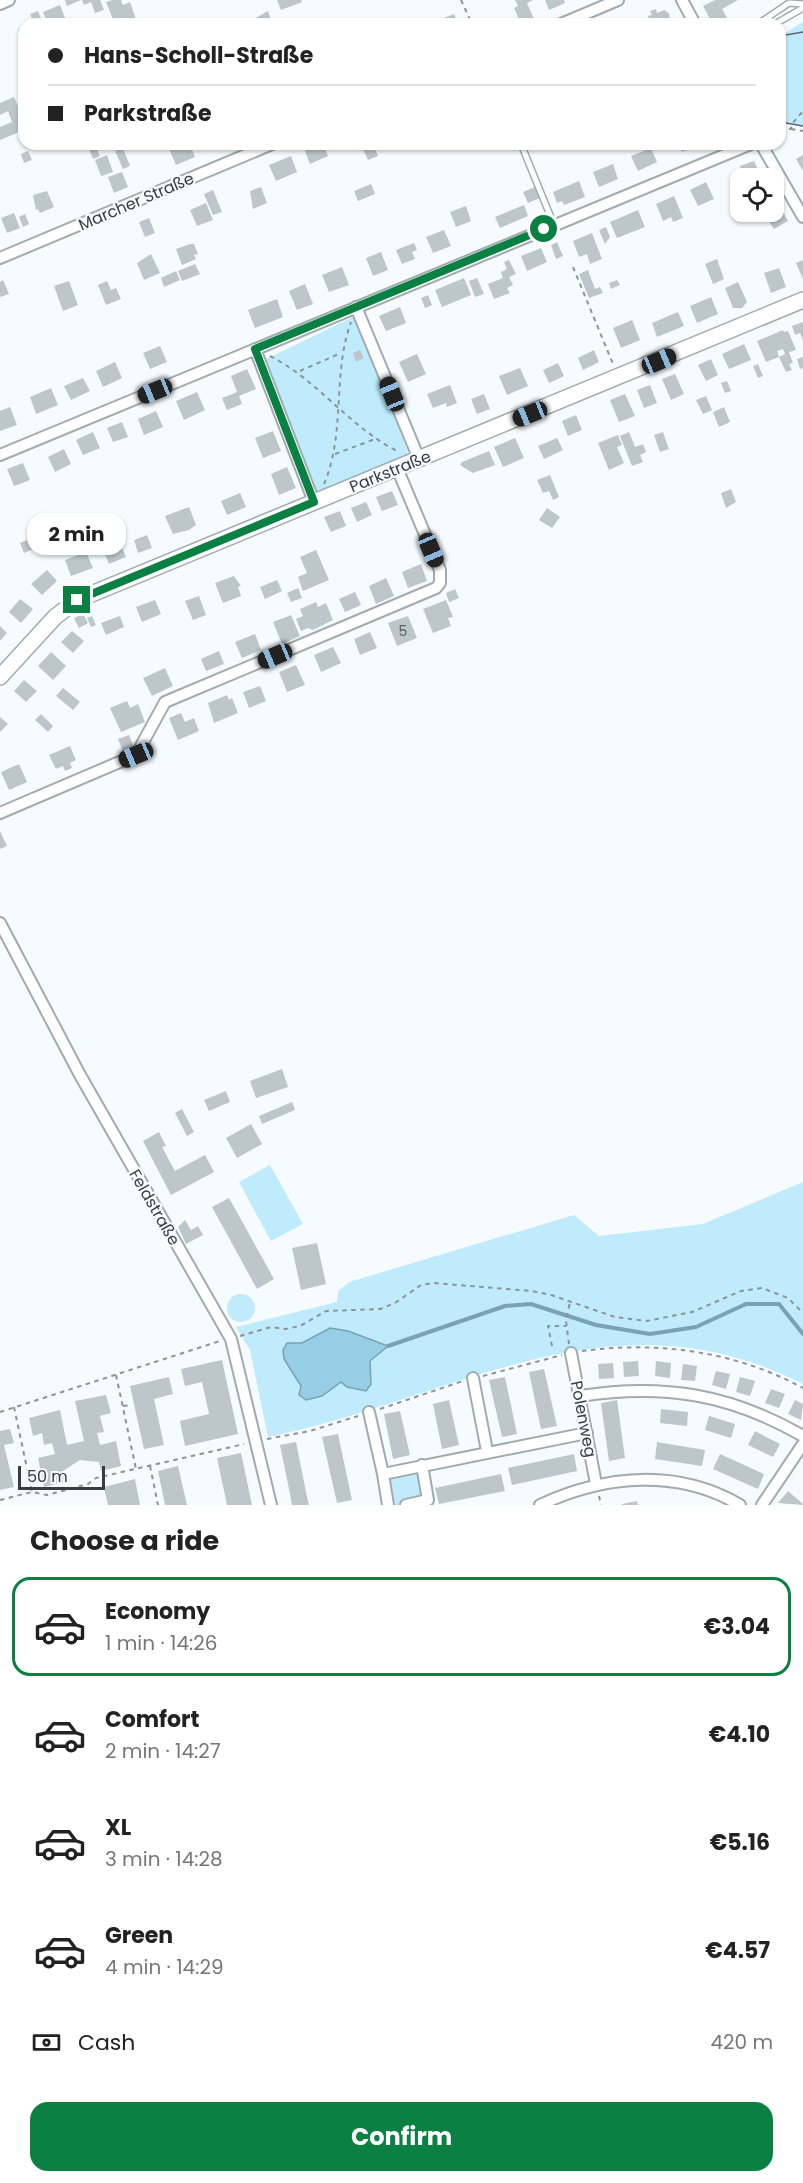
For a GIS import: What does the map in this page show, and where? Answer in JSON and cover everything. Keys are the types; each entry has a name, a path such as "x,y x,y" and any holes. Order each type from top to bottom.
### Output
{"street":[{"path":"0,4 9,0"},
{"path":"575,18 618,0"},
{"path":"682,0 692,18"},
{"name":"Marcher Straße","path":"0,258 258,150"},
{"path":"0,455 736,150"},
{"path":"764,150 803,217"},
{"name":"Parkstraße","path":"0,677 55,617 77,600 803,300"},
{"path":"356,307 419,459"},
{"path":"255,349 314,502"},
{"path":"0,813 136,755 165,702 436,588 440,583 440,570 397,468"},
{"name":"Feldstraße","path":"0,923 80,1075 231,1339 271,1505"},
{"name":"Polenweg","path":"571,1353 596,1484"},
{"path":"473,1378 487,1452"},
{"path":"580,1396 638,1389 693,1394 741,1407 803,1436"},
{"path":"369,1412 388,1505"},
{"path":"382,1474 587,1433"},
{"path":"762,1505 803,1444"},
{"path":"406,1505 428,1500 422,1465"},
{"path":"540,1505 596,1484 639,1479 667,1480 700,1487 740,1505"}],"lane":[{"path":"767,18 789,3 803,6"},
{"path":"784,18 803,6"},
{"path":"523,150 554,225"}],"path":[{"path":"461,0 469,18"},
{"path":"791,129 792,124 803,111"},
{"path":"786,129 803,131"},
{"path":"573,267 618,378"},
{"path":"314,502 326,479 334,454 341,353 356,307"},
{"path":"255,349 299,372 375,439 419,459"},
{"path":"299,372 341,353"},
{"path":"334,454 375,439"},
{"path":"0,1412 214,1342 271,1328 285,1329 300,1326 326,1311 380,1309 395,1303 421,1285 433,1283 532,1291 615,1317 647,1321 692,1312 741,1291 762,1288 788,1298 803,1313"},
{"path":"570,1302 566,1324 571,1353"},
{"path":"552,1346 548,1326 566,1324"},
{"path":"0,1500 32,1492 46,1495 88,1484 96,1478 310,1431 473,1378 571,1353 632,1346 697,1352 765,1370 803,1388"},
{"path":"116,1375 136,1469"},
{"path":"123,1406 131,1404"},
{"path":"14,1407 32,1492"},
{"path":"150,1466 158,1505"}],"shaded area":[{"path":"803,22 803,126 786,123 786,32"},
{"path":"355,316 409,455 315,494 264,360"},
{"path":"270,1165 303,1224 271,1241 239,1182"},
{"path":"803,1182 803,1384 732,1357 664,1346 598,1348 534,1360 337,1420 268,1437 250,1350 236,1327 337,1302 338,1291 349,1282 574,1215 599,1236 703,1224"},
{"path":"241,1294 251,1298 255,1308 251,1318 241,1322 231,1318 227,1308 231,1298"},
{"path":"330,1328 348,1331 388,1346 370,1361 371,1384 366,1391 347,1387 341,1382 322,1396 306,1400 299,1395 301,1386 284,1359 283,1350 287,1343 302,1343"},
{"path":"422,1465 428,1500 406,1505 388,1505 383,1474"}],"building":[{"path":"65,0 81,0 67,6"},
{"path":"82,0 100,0 104,10 95,13 91,2 84,5"},
{"path":"121,0 123,5 130,2 136,18 113,18 106,2"},
{"path":"277,0 301,0 302,2 281,10"},
{"path":"515,0 533,0 527,3 534,18 518,18 514,8 518,6"},
{"path":"545,0 564,0 565,3 549,10"},
{"path":"715,0 738,0 722,9 727,18 710,18 703,6"},
{"path":"60,5 65,18 46,18 43,12"},
{"path":"656,9 657,13 664,10 669,13 669,18 649,18 648,16 652,15 650,11"},
{"path":"38,11 41,18 32,18 30,14"},
{"path":"268,11 270,18 256,18"},
{"path":"454,14 456,18 444,18"},
{"path":"14,97 18,107 18,132 0,140 0,127 12,122 8,111 0,115 0,103"},
{"path":"89,150 98,150 100,156 93,159"},
{"path":"124,150 130,166 123,169 115,151"},
{"path":"170,150 192,150 195,157 176,165"},
{"path":"305,150 326,150 328,156 310,164"},
{"path":"363,150 376,150 378,156 368,160"},
{"path":"652,150 657,162 638,171 631,156"},
{"path":"28,151 32,160 24,163 21,154"},
{"path":"107,155 113,172 101,176 95,160"},
{"path":"803,155 803,171 796,159"},
{"path":"291,156 297,172 276,181 269,165"},
{"path":"754,161 757,168 741,168 740,166"},
{"path":"613,164 618,179 599,187 593,172"},
{"path":"122,172 128,187 114,193 108,177"},
{"path":"579,181 585,197 564,205 562,201 557,203 553,192"},
{"path":"706,182 714,199 698,206 690,190"},
{"path":"371,184 375,194 358,201 354,191"},
{"path":"261,187 267,203 253,209 250,191"},
{"path":"535,187 540,198 528,203 523,192"},
{"path":"213,190 222,212 213,215 204,194"},
{"path":"47,191 54,207 40,213 38,209 36,210 33,195"},
{"path":"674,196 683,218 673,222 671,217 663,221 656,204"},
{"path":"206,203 213,220 197,226 190,210"},
{"path":"524,205 528,216 500,228 495,217"},
{"path":"466,206 471,221 456,227 450,212"},
{"path":"638,210 645,227 617,238 610,222"},
{"path":"14,213 20,228 7,233 1,218"},
{"path":"25,214 29,224 23,227 19,217"},
{"path":"784,214 788,221 774,229 769,222 784,222"},
{"path":"149,218 155,233 145,237 139,222"},
{"path":"606,227 610,237 605,244 599,230"},
{"path":"444,230 451,246 433,253 426,237"},
{"path":"592,233 602,259 590,264 587,254 579,257 573,241"},
{"path":"557,242 563,256 556,259 551,245"},
{"path":"414,243 417,250 412,252 415,259 402,264 396,250"},
{"path":"194,244 198,254 194,255 196,259 182,265 176,249"},
{"path":"541,248 547,262 527,271 521,256"},
{"path":"381,252 388,270 373,276 366,258"},
{"path":"151,254 160,273 144,280 137,263"},
{"path":"717,259 724,279 713,284 705,264"},
{"path":"509,260 516,274 509,277 513,285 507,288 510,293 494,299 488,284 503,278 501,272 507,269 504,262"},
{"path":"803,260 803,279 796,263"},
{"path":"195,264 200,274 182,281 178,271"},
{"path":"342,267 349,285 329,292 322,275"},
{"path":"779,268 786,287 771,293 764,273"},
{"path":"588,270 595,289 600,287 603,293 589,298 579,274"},
{"path":"176,271 180,280 164,287 161,278"},
{"path":"464,278 471,295 442,307 435,290"},
{"path":"477,278 484,294 475,297 469,281"},
{"path":"3,280 9,294 0,297 0,282"},
{"path":"617,280 620,285 611,289 609,283"},
{"path":"69,281 78,305 63,311 54,286"},
{"path":"107,281 111,290 116,288 121,299 106,305 98,285"},
{"path":"738,282 747,302 742,308 733,308 725,288"},
{"path":"305,284 313,304 297,310 289,291"},
{"path":"428,295 432,305 425,308 421,298"},
{"path":"711,297 718,314 697,323 690,306"},
{"path":"277,299 283,317 255,328 248,310"},
{"path":"400,307 406,323 386,331 379,316"},
{"path":"678,312 684,326 657,337 652,323"},
{"path":"632,320 640,340 621,348 613,328"},
{"path":"803,322 803,340 800,333 795,335 792,326"},
{"path":"783,330 788,331 796,350 789,352 793,363 789,364 792,370 786,372 779,357 766,362 757,341","holes":["783,349 785,354 779,357 777,351"]},
{"path":"744,344 751,360 729,369 722,354"},
{"path":"160,346 167,362 150,369 143,353"},
{"path":"360,350 364,358 356,362 353,353"},
{"path":"594,350 599,362 583,370 578,358"},
{"path":"417,354 426,374 408,382 399,362"},
{"path":"803,357 803,368 800,369 797,359"},
{"path":"711,359 718,375 706,381 698,365"},
{"path":"115,362 122,378 103,387 96,371"},
{"path":"558,363 564,376 549,383 543,370"},
{"path":"758,364 763,376 758,378 753,366"},
{"path":"520,368 528,386 507,395 499,376"},
{"path":"247,369 256,389 239,396 242,404 227,410 222,398 237,392 231,376"},
{"path":"675,374 684,394 671,400 662,379"},
{"path":"83,378 90,391 71,400 64,386"},
{"path":"727,381 731,391 725,393 721,383"},
{"path":"450,385 457,403 447,407 446,403 433,408 427,394"},
{"path":"650,385 657,403 644,408 637,390"},
{"path":"51,388 58,405 36,414 30,397"},
{"path":"197,392 205,410 184,420 176,401"},
{"path":"484,394 490,409 477,414 471,399"},
{"path":"625,394 635,416 619,422 610,400"},
{"path":"706,396 712,410 703,414 696,400"},
{"path":"10,407 17,425 0,431 0,411"},
{"path":"724,407 730,422 719,427 713,412"},
{"path":"156,411 163,427 144,435 138,419"},
{"path":"576,415 582,430 568,436 562,421"},
{"path":"122,422 128,437 113,442 107,428"},
{"path":"273,431 281,451 263,458 255,438"},
{"path":"93,432 100,448 83,455 76,440"},
{"path":"629,432 635,447 643,444 646,452 640,455 643,462 632,466 620,436"},
{"path":"663,432 669,449 660,452 654,435"},
{"path":"618,435 622,445 617,447 624,463 609,470 598,443"},
{"path":"515,438 524,458 503,467 494,447"},
{"path":"557,438 563,450 544,459 538,446"},
{"path":"64,449 71,464 55,472 48,457"},
{"path":"489,451 495,465 473,473 460,465 462,462"},
{"path":"23,463 30,480 14,486 7,469"},
{"path":"287,467 296,488 279,495 271,474"},
{"path":"550,475 559,497 553,500 549,491 543,493 537,480"},
{"path":"731,489 736,502 726,508 721,493"},
{"path":"392,491 398,505 382,511 376,497"},
{"path":"240,493 246,507 227,515 221,501"},
{"path":"366,502 372,515 357,522 351,508"},
{"path":"189,507 196,525 189,530 173,534 165,516"},
{"path":"547,508 560,517 552,528 539,520"},
{"path":"340,511 346,526 331,532 324,517"},
{"path":"147,535 152,548 138,553 134,540"},
{"path":"36,536 40,546 24,553 20,543"},
{"path":"118,538 126,557 109,564 101,545"},
{"path":"316,550 329,580 303,591 298,577 307,573 300,557"},
{"path":"86,552 93,568 71,576 65,560"},
{"path":"421,564 427,581 408,588 402,572"},
{"path":"47,570 57,581 42,595 31,584"},
{"path":"234,576 241,586 238,587 241,596 223,603 215,583"},
{"path":"386,578 394,596 376,604 369,586"},
{"path":"277,580 282,591 265,599 260,587"},
{"path":"298,588 302,598 291,602 287,593"},
{"path":"455,589 459,598 449,602 446,593"},
{"path":"355,592 361,605 345,612 339,599"},
{"path":"199,596 206,615 193,620 185,601"},
{"path":"20,599 33,609 21,623 9,612"},
{"path":"155,600 161,614 142,622 136,607"},
{"path":"446,600 453,617 448,618 451,626 433,633 423,609"},
{"path":"316,602 318,607 326,603 333,620 313,630 308,628 301,631 296,619 303,616 300,609"},
{"path":"83,614 88,623 79,628 74,618"},
{"path":"291,615 300,636 282,644 273,622"},
{"path":"92,616 96,625 91,627 87,618"},
{"path":"120,616 124,627 106,635 101,623"},
{"path":"408,616 417,638 397,646 388,623"},
{"path":"0,626 7,633 0,641"},
{"path":"72,631 84,641 73,653 61,642"},
{"path":"370,632 377,648 360,655 354,639"},
{"path":"255,634 261,650 242,658 235,642"},
{"path":"333,647 341,663 321,672 314,655"},
{"path":"219,651 224,664 206,671 201,659"},
{"path":"51,652 66,666 53,680 38,666"},
{"path":"296,665 305,685 287,692 279,672"},
{"path":"165,668 173,686 152,696 143,678"},
{"path":"24,680 37,691 26,702 14,691"},
{"path":"260,686 266,701 249,708 243,692"},
{"path":"63,688 80,702 73,710 56,696"},
{"path":"227,695 229,700 232,698 238,713 214,723 208,703"},
{"path":"127,701 130,708 138,704 145,722 121,732 110,708"},
{"path":"181,713 185,722 194,718 199,731 178,740 169,718"},
{"path":"41,714 53,726 48,732 35,720"},
{"path":"0,717 8,724 0,732"},
{"path":"129,735 135,750 124,754 118,739"},
{"path":"70,746 76,760 70,763 72,768 65,771 63,766 56,769 49,755"},
{"path":"19,764 27,782 9,790 1,772"},
{"path":"0,831 7,846 0,849"},
{"path":"282,1069 288,1087 256,1098 250,1081"},
{"path":"226,1091 230,1102 209,1111 204,1100"},
{"path":"292,1102 295,1110 262,1124 259,1116"},
{"path":"182,1109 194,1132 187,1136 175,1113"},
{"path":"251,1124 262,1144 237,1158 226,1138"},
{"path":"159,1132 166,1146 162,1147 175,1171 205,1155 214,1172 171,1195 143,1141"},
{"path":"229,1198 274,1279 257,1289 212,1207"},
{"path":"185,1220 191,1230 198,1226 203,1235 186,1244 178,1227"},
{"path":"317,1243 326,1284 301,1290 292,1248"},
{"path":"222,1360 238,1434 185,1446 180,1421 209,1414 202,1382 185,1386 181,1369"},
{"path":"638,1361 639,1376 624,1377 623,1362"},
{"path":"656,1361 671,1363 670,1378 655,1376"},
{"path":"613,1363 614,1378 599,1379 598,1364"},
{"path":"683,1364 697,1366 695,1381 681,1380"},
{"path":"544,1369 557,1426 541,1429 529,1372"},
{"path":"716,1371 730,1374 726,1389 712,1385"},
{"path":"169,1377 173,1394 154,1399 164,1445 144,1449 130,1386"},
{"path":"505,1377 517,1434 502,1437 489,1380"},
{"path":"740,1377 755,1381 750,1396 736,1392"},
{"path":"771,1389 785,1394 779,1408 765,1403"},
{"path":"106,1395 111,1413 100,1416 104,1432 97,1433 100,1445 116,1441 121,1466 101,1471 99,1462 80,1460 63,1471 65,1482 44,1487 38,1458 55,1454 52,1443 44,1445 42,1433 33,1436 29,1418 60,1410 67,1445 84,1441 75,1401"},
{"path":"449,1400 459,1445 442,1449 433,1404"},
{"path":"617,1400 625,1458 609,1461 601,1403"},
{"path":"795,1400 803,1404 801,1420 788,1414"},
{"path":"661,1409 688,1412 687,1426 660,1423"},
{"path":"400,1411 410,1455 393,1459 384,1414"},
{"path":"709,1416 735,1424 731,1438 705,1430"},
{"path":"10,1429 14,1443 4,1445 14,1487 0,1490 0,1431"},
{"path":"755,1431 780,1444 773,1457 748,1445"},
{"path":"338,1434 352,1500 337,1503 322,1437"},
{"path":"296,1442 309,1505 292,1505 280,1445"},
{"path":"657,1442 705,1450 702,1466 655,1459"},
{"path":"241,1453 252,1505 227,1505 217,1458"},
{"path":"574,1454 577,1471 512,1485 508,1468"},
{"path":"720,1454 764,1474 758,1489 713,1469"},
{"path":"178,1466 187,1505 165,1505 158,1471"},
{"path":"501,1474 505,1491 439,1504 435,1488"},
{"path":"135,1479 140,1505 108,1505 104,1487"},
{"path":"788,1491 803,1504 803,1505 778,1503"},
{"path":"637,1501 638,1505 622,1505 622,1504"}],"waterway":[{"path":"388,1346 505,1306 531,1304 596,1325 650,1334 696,1327 746,1304 779,1304 803,1334"}],"tram line":[{"path":"786,35 803,32"},
{"path":"786,123 803,126"}],"route":[{"path":"77,600 314,502 255,349 544,229"}]}
